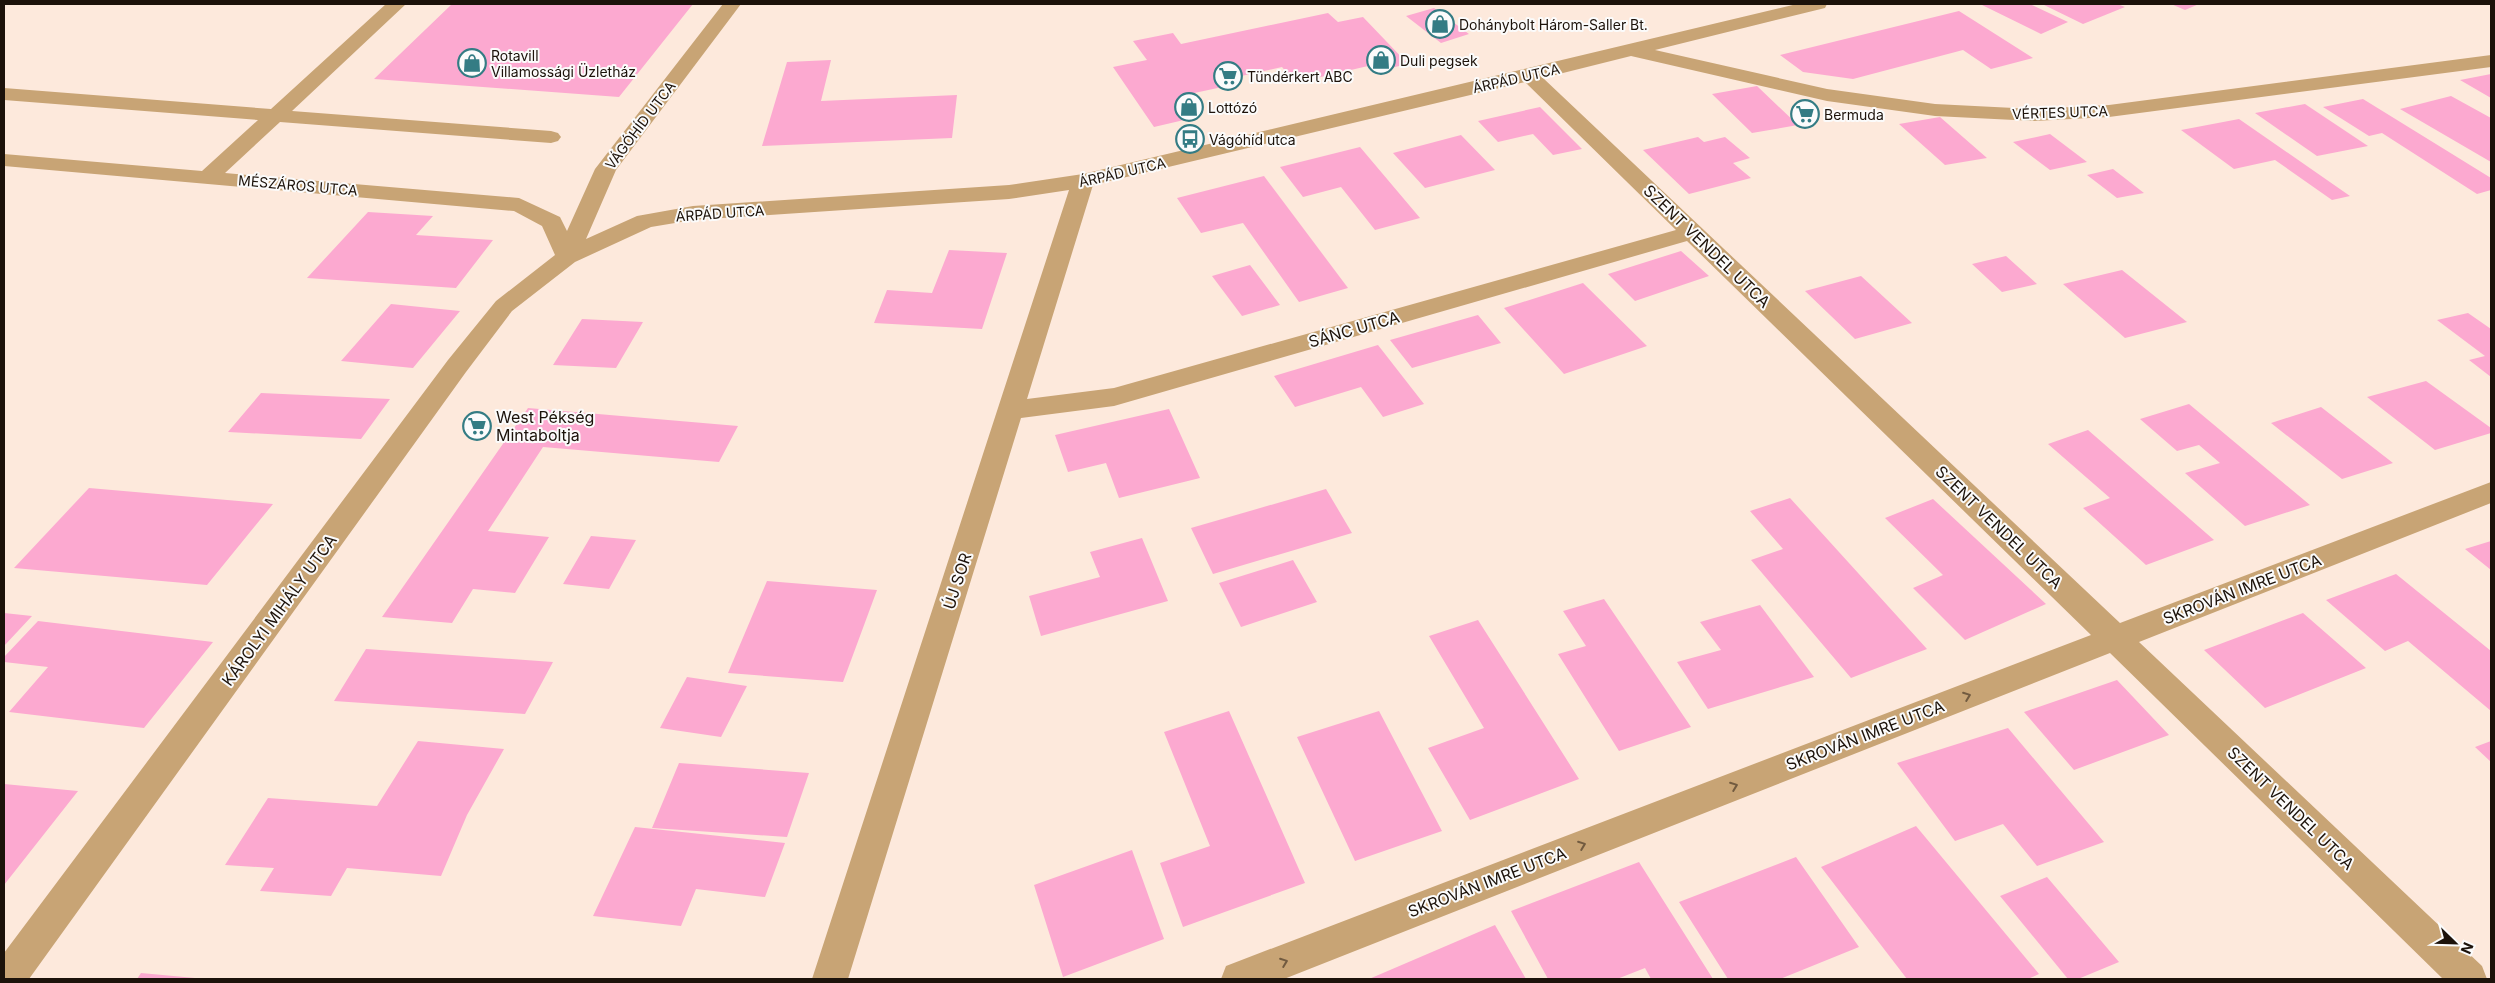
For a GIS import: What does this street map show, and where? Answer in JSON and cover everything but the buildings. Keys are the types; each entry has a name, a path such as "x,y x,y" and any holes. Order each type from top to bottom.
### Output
{"street":[{"path":"208,177 397,4"},
{"name":"VÁGÓHÍD UTCA","path":"567,256 606,169 732,4"},
{"name":"ÁRPÁD UTCA","path":"567,256 645,220 693,213 764,210 1009,192 1083,181 1818,4"},
{"name":"VÉRTES UTCA","path":"1631,50 1827,95 1935,110 2034,115 2109,111 2491,62"},
{"name":"SZENT VENDEL UTCA","path":"1529,75 2469,979"},
{"path":"4,94 551,136"},
{"name":"MÉSZÁROS UTCA","path":"4,160 519,206 552,222 567,256"},
{"name":"ÚJ SOR","path":"830,979 1012,410 1083,181"},
{"name":"SÁNC UTCA","path":"1012,410 1114,397 1693,232"},
{"name":"KÁROLYI MIHÁLY UTCA","path":"7,979 457,366 504,306 567,256"},
{"name":"SKROVÁN IMRE UTCA","path":"1239,979 2491,492"}],"place":[{"name":"Dohánybolt Három-Saller Bt.","path":"1440,24"},
{"name":"Duli pegsek","path":"1381,60"},
{"name":"Rotavill Villamossági Üzletház","path":"472,63"},
{"name":"Tündérkert ABC","path":"1228,76"},
{"name":"Lottózó","path":"1189,107"},
{"name":"Bermuda","path":"1805,114"},
{"name":"Vágóhíd utca","path":"1190,139"},
{"name":"West Pékség Mintaboltja","path":"477,426"}]}
